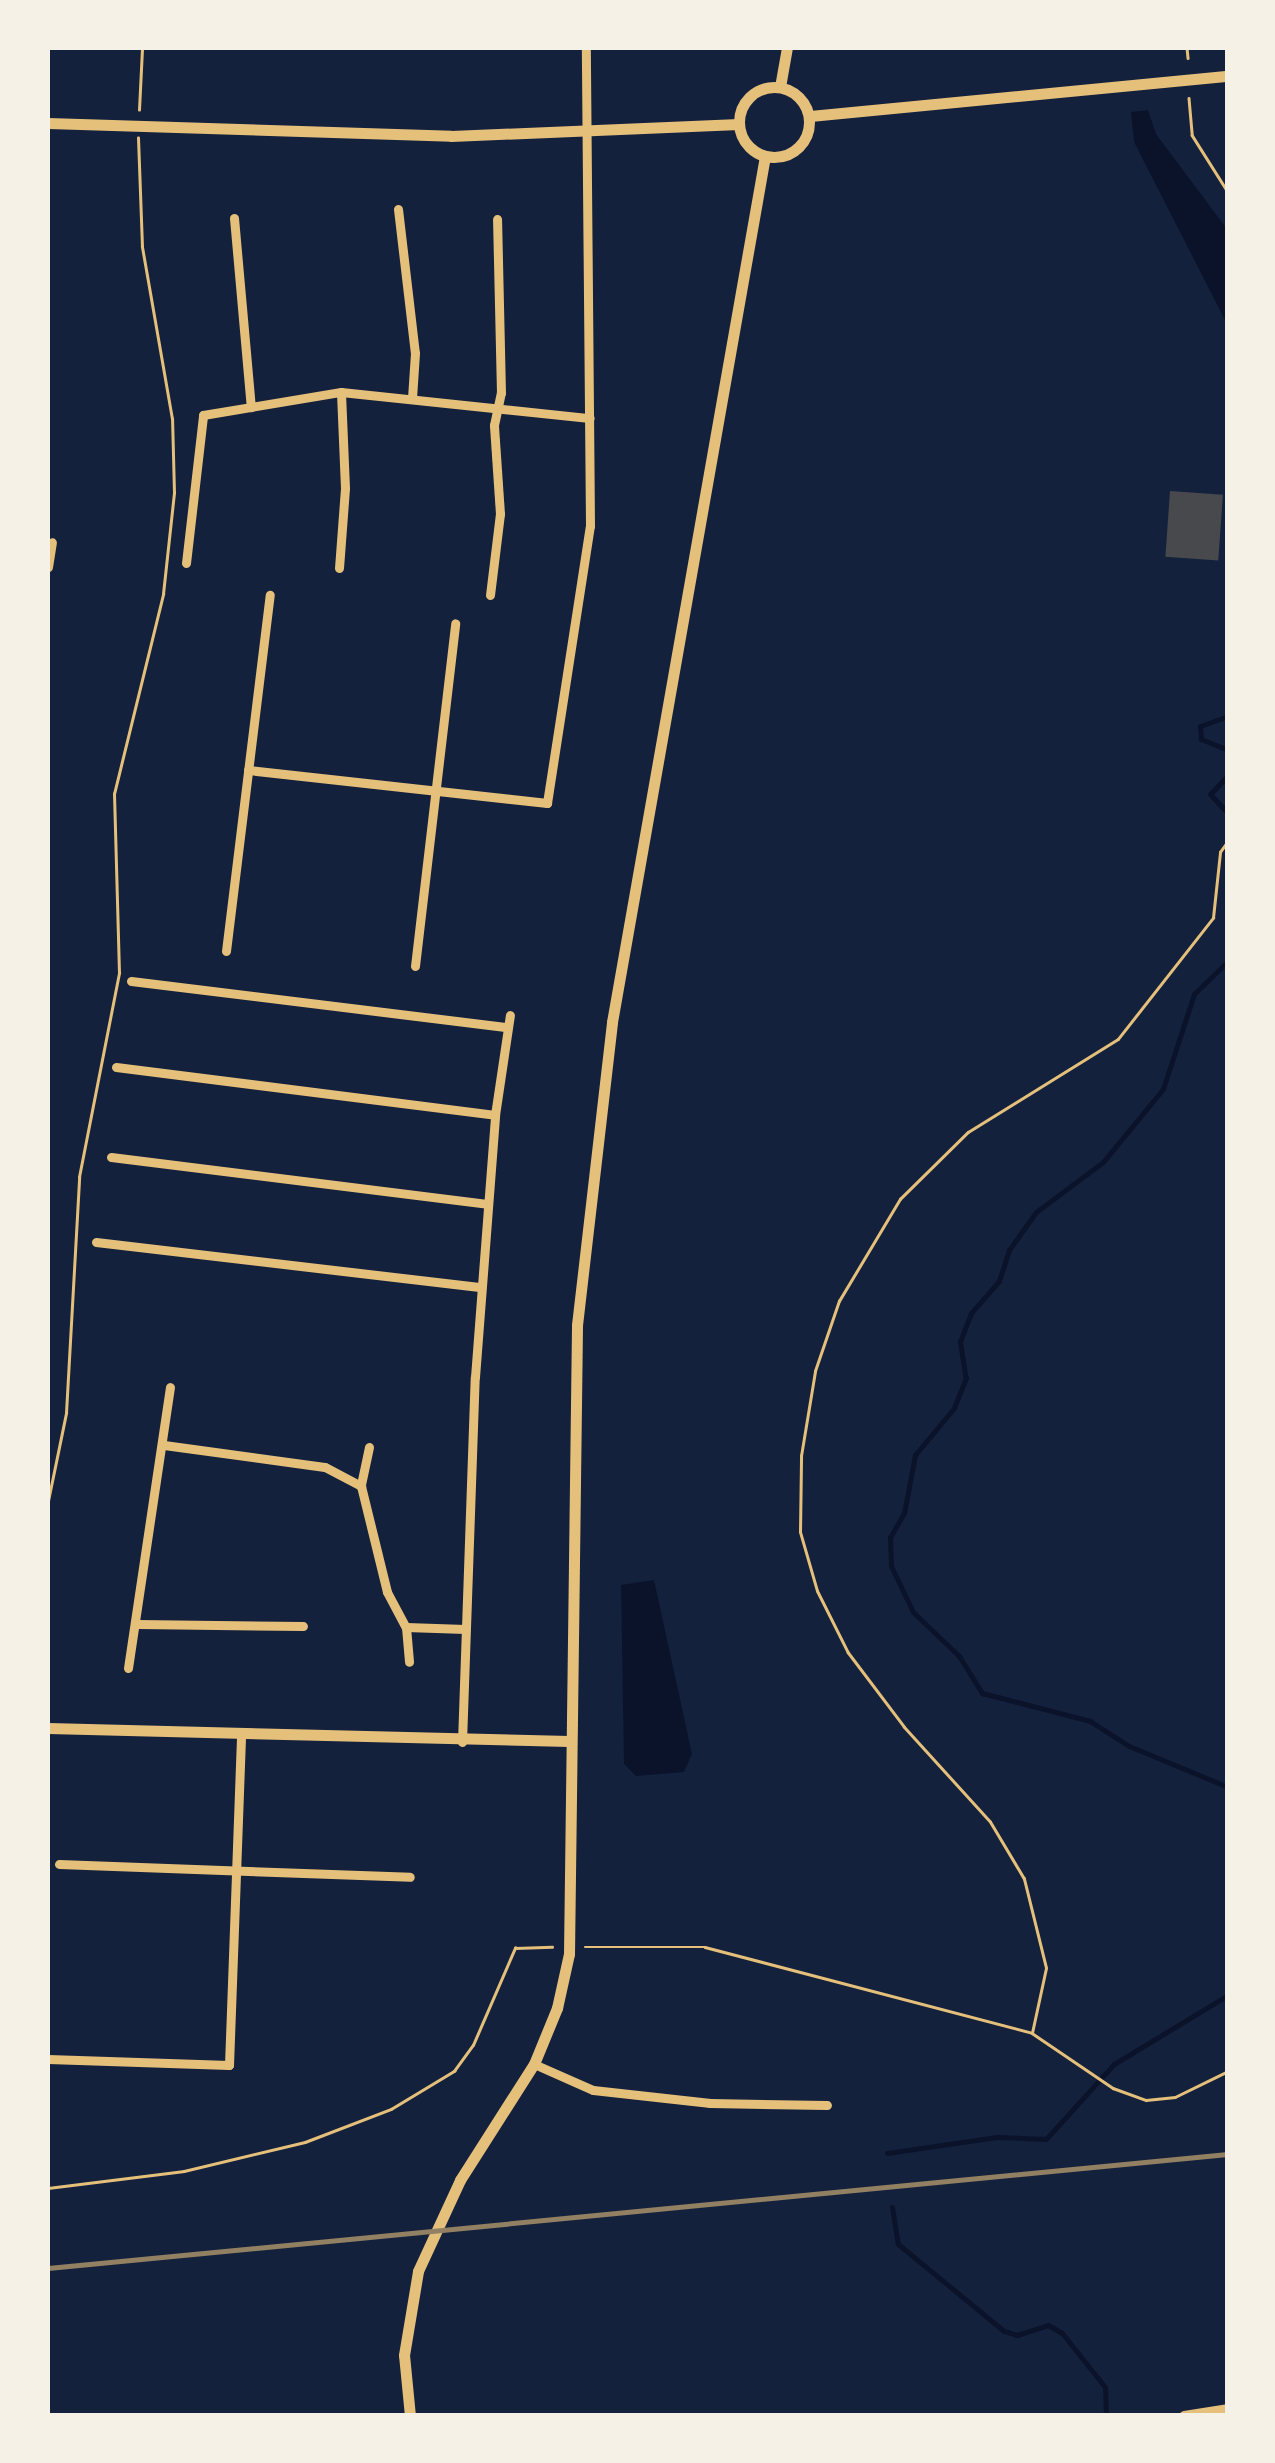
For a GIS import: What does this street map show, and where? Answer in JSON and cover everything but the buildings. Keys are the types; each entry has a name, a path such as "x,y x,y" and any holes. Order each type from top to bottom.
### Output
{"street":[{"path":"248,770 437,794 546,803 590,526 582,132 586,48"},
{"path":"780,87 787,48"},
{"path":"810,116 1228,76"},
{"path":"780,87 800,97 810,116 798,148 765,156 747,144 739,124 756,92 780,87"},
{"path":"48,123 413,135 739,124"},
{"path":"410,2416 404,2355 418,2271 460,2180 534,2064 557,2008 569,1954 577,1325 612,1022 765,156"},
{"path":"398,209 416,352 412,398"},
{"path":"234,218 251,407"},
{"path":"490,594 500,514 497,219"},
{"path":"186,562 204,415 341,392 590,418"},
{"path":"339,568 345,488 341,392"},
{"path":"48,567 52,542"},
{"path":"226,951 270,595"},
{"path":"415,966 455,623"},
{"path":"132,981 505,1027"},
{"path":"462,1742 481,1287 495,1115 505,1027 510,1015"},
{"path":"116,1067 495,1115"},
{"path":"110,1157 487,1204"},
{"path":"96,1242 481,1287"},
{"path":"128,1668 170,1387"},
{"path":"164,1446 325,1467 361,1486"},
{"path":"370,1447 361,1486 386,1592 406,1627 409,1662"},
{"path":"137,1624 303,1626"},
{"path":"406,1627 465,1629"},
{"path":"48,1728 462,1742 569,1741"},
{"path":"48,2058 229,2065 242,1735"},
{"path":"59,1864 410,1877"},
{"path":"534,2064 593,2090 710,2103 827,2105"},
{"path":"1184,2416 1228,2409"}],"path":[{"path":"139,82 142,48"},
{"path":"1188,48 1188,58"},
{"path":"1189,98 1192,135 1228,192"},
{"path":"48,1501 66,1414 79,1177 118,972 114,794 163,594 174,493 172,419 152,328 138,192"},
{"path":"1032,2033 1046,1968 1024,1879 990,1822 904,1727 848,1652 817,1591 800,1532 801,1456 827,1334 854,1269 889,1215 932,1162 968,1132 1118,1040 1213,918 1220,852 1228,841"},
{"path":"48,2188 184,2171 305,2142 391,2110 454,2071 472,2045 515,1948 538,1946"},
{"path":"603,1948 705,1947 1032,2033 1112,2088 1146,2100 1175,2097 1228,2070"}],"water":[{"path":"1148,110 1156,134 1227,229 1227,324 1134,142 1131,112"},
{"path":"654,1580 692,1754 684,1772 636,1776 624,1764 621,1585"}],"waterway":[{"path":"1228,716 1200,726 1201,739 1228,750"},
{"path":"1228,775 1210,794 1228,813"},
{"path":"1228,961 1194,994 1163,1089 1103,1162 1036,1212 1009,1250 999,1281 971,1313 960,1342 966,1378 954,1408 915,1455 904,1513 890,1537 891,1566 913,1612 959,1656 982,1693 1090,1721 1129,1746 1228,1787"},
{"path":"887,2153 997,2137 1046,2139 1114,2064 1228,1995"},
{"path":"892,2207 898,2244 1004,2331 1017,2335 1048,2325 1062,2333 1105,2387 1106,2416"}],"railway":[{"path":"48,2268 1228,2154"}]}
